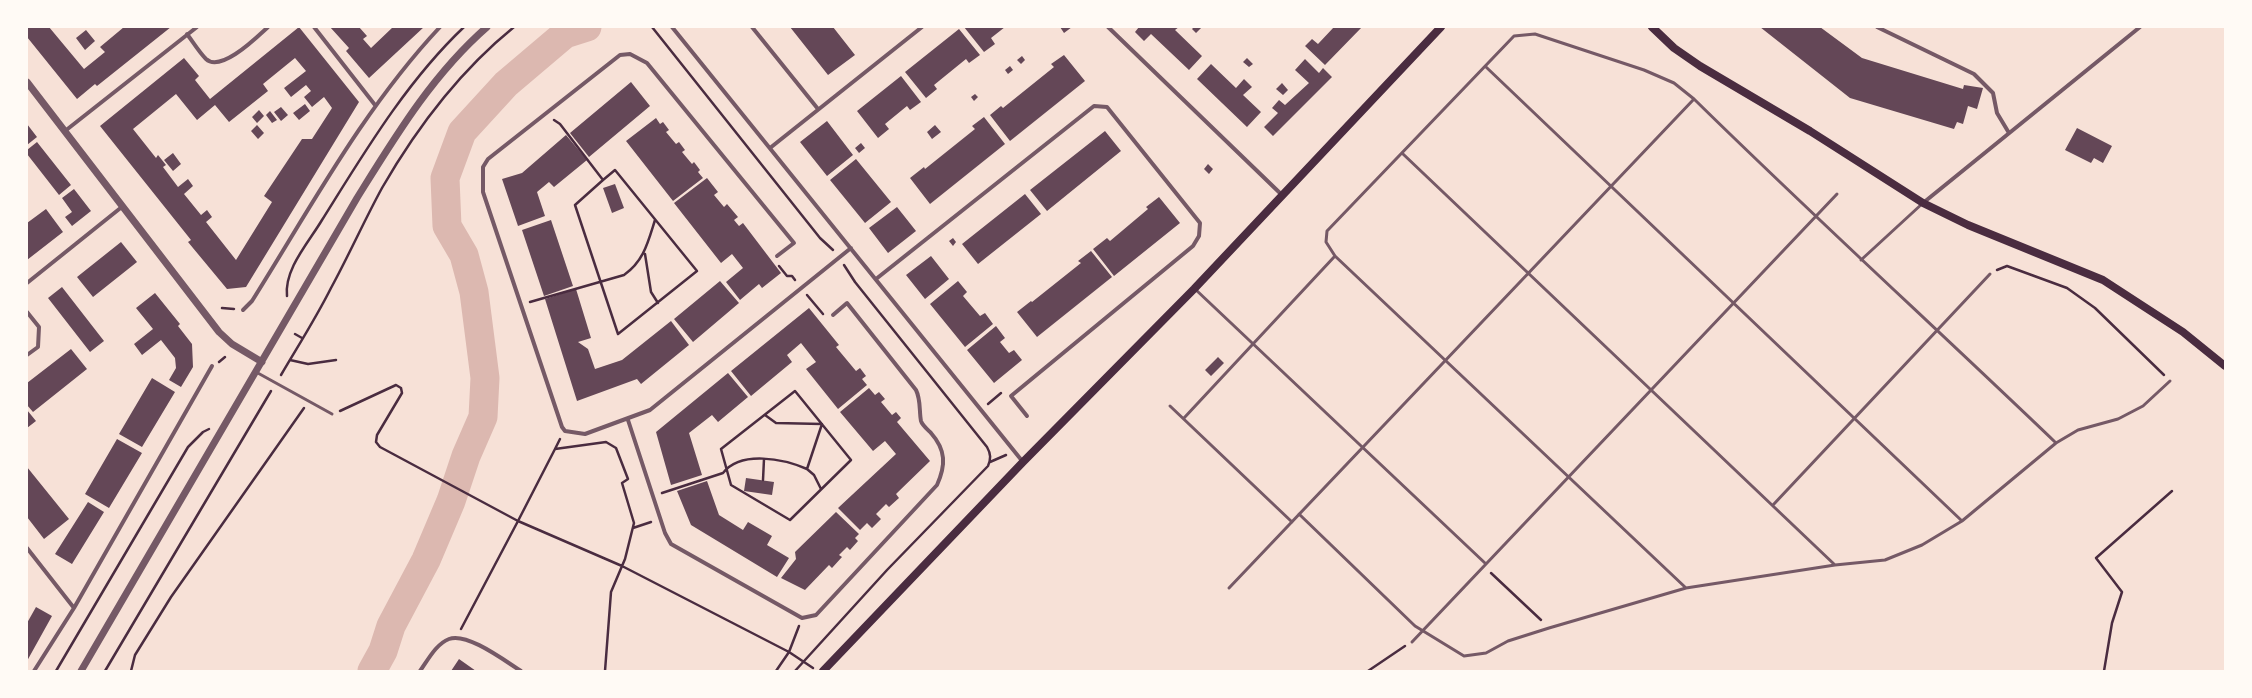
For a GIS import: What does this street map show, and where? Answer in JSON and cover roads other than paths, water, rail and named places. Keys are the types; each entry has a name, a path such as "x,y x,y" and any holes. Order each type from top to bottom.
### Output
{"main road":[{"path":"823,671 1023,462 1194,289 1441,27"},
{"path":"1652,27 1674,48 1700,66 1923,203 1968,225 2103,280 2183,332 2225,366"}],"street":[{"path":"65,131 197,27"},
{"path":"187,34 207,60 216,63 228,60 268,27"},
{"path":"314,27 375,105"},
{"path":"242,310 252,300 375,105 413,55 440,27"},
{"path":"81,671 357,198 400,128 424,94 475,37 487,27"},
{"path":"672,27 1023,462"},
{"path":"752,27 818,109"},
{"path":"770,148 922,27"},
{"path":"1108,27 1282,195"},
{"path":"1877,27 1974,74 1993,93 1996,113 2009,133"},
{"path":"1923,203 2140,27"},
{"path":"777,256 794,242 653,70 641,59 630,54 620,55 488,159 483,167 483,192 562,427 565,431 585,434 628,420 650,410 851,248"},
{"path":"27,82 219,332 232,344 262,362"},
{"path":"876,279 1094,106 1106,107 1200,224 1199,236 1193,246 1011,396 1027,416"},
{"path":"27,283 123,206"},
{"path":"628,420 660,518 671,544 802,618 816,615 937,485 944,464 942,450 938,442 921,423 919,395 916,390 847,303 833,315"},
{"path":"27,312 39,327 38,347 27,356"},
{"path":"34,671 74,608 212,366"},
{"path":"27,548 74,608"},
{"path":"420,671 440,645 448,639 457,637 468,640 521,671"}],"lane":[{"path":"1686,588 1335,256 1326,242 1327,231 1403,154 1514,36 1535,34 1644,70 1674,83 1694,99 1815,217 1938,330 2056,443"},
{"path":"1486,67 1853,420 1962,521"},
{"path":"1229,588 1694,99"},
{"path":"1403,154 1835,565"},
{"path":"1412,642 1837,194"},
{"path":"1861,260 1923,203"},
{"path":"1184,418 1335,256"},
{"path":"1773,505 1990,274"},
{"path":"1194,289 1363,447 1485,565"},
{"path":"256,372 332,414"},
{"path":"1299,514 1415,626 1464,656 1486,653 1508,641 1548,628 1686,588 1835,565 1884,560 1922,545 1962,521 2056,443 2078,430 2118,419 2143,406 2170,381"},
{"path":"1170,406 1292,522"}],"waterway":[{"path":"372,671 383,651 391,626 426,560 451,501 466,456 483,417 485,378 474,292 464,255 447,226 445,178 462,132 506,84 565,34 587,27"}]}
